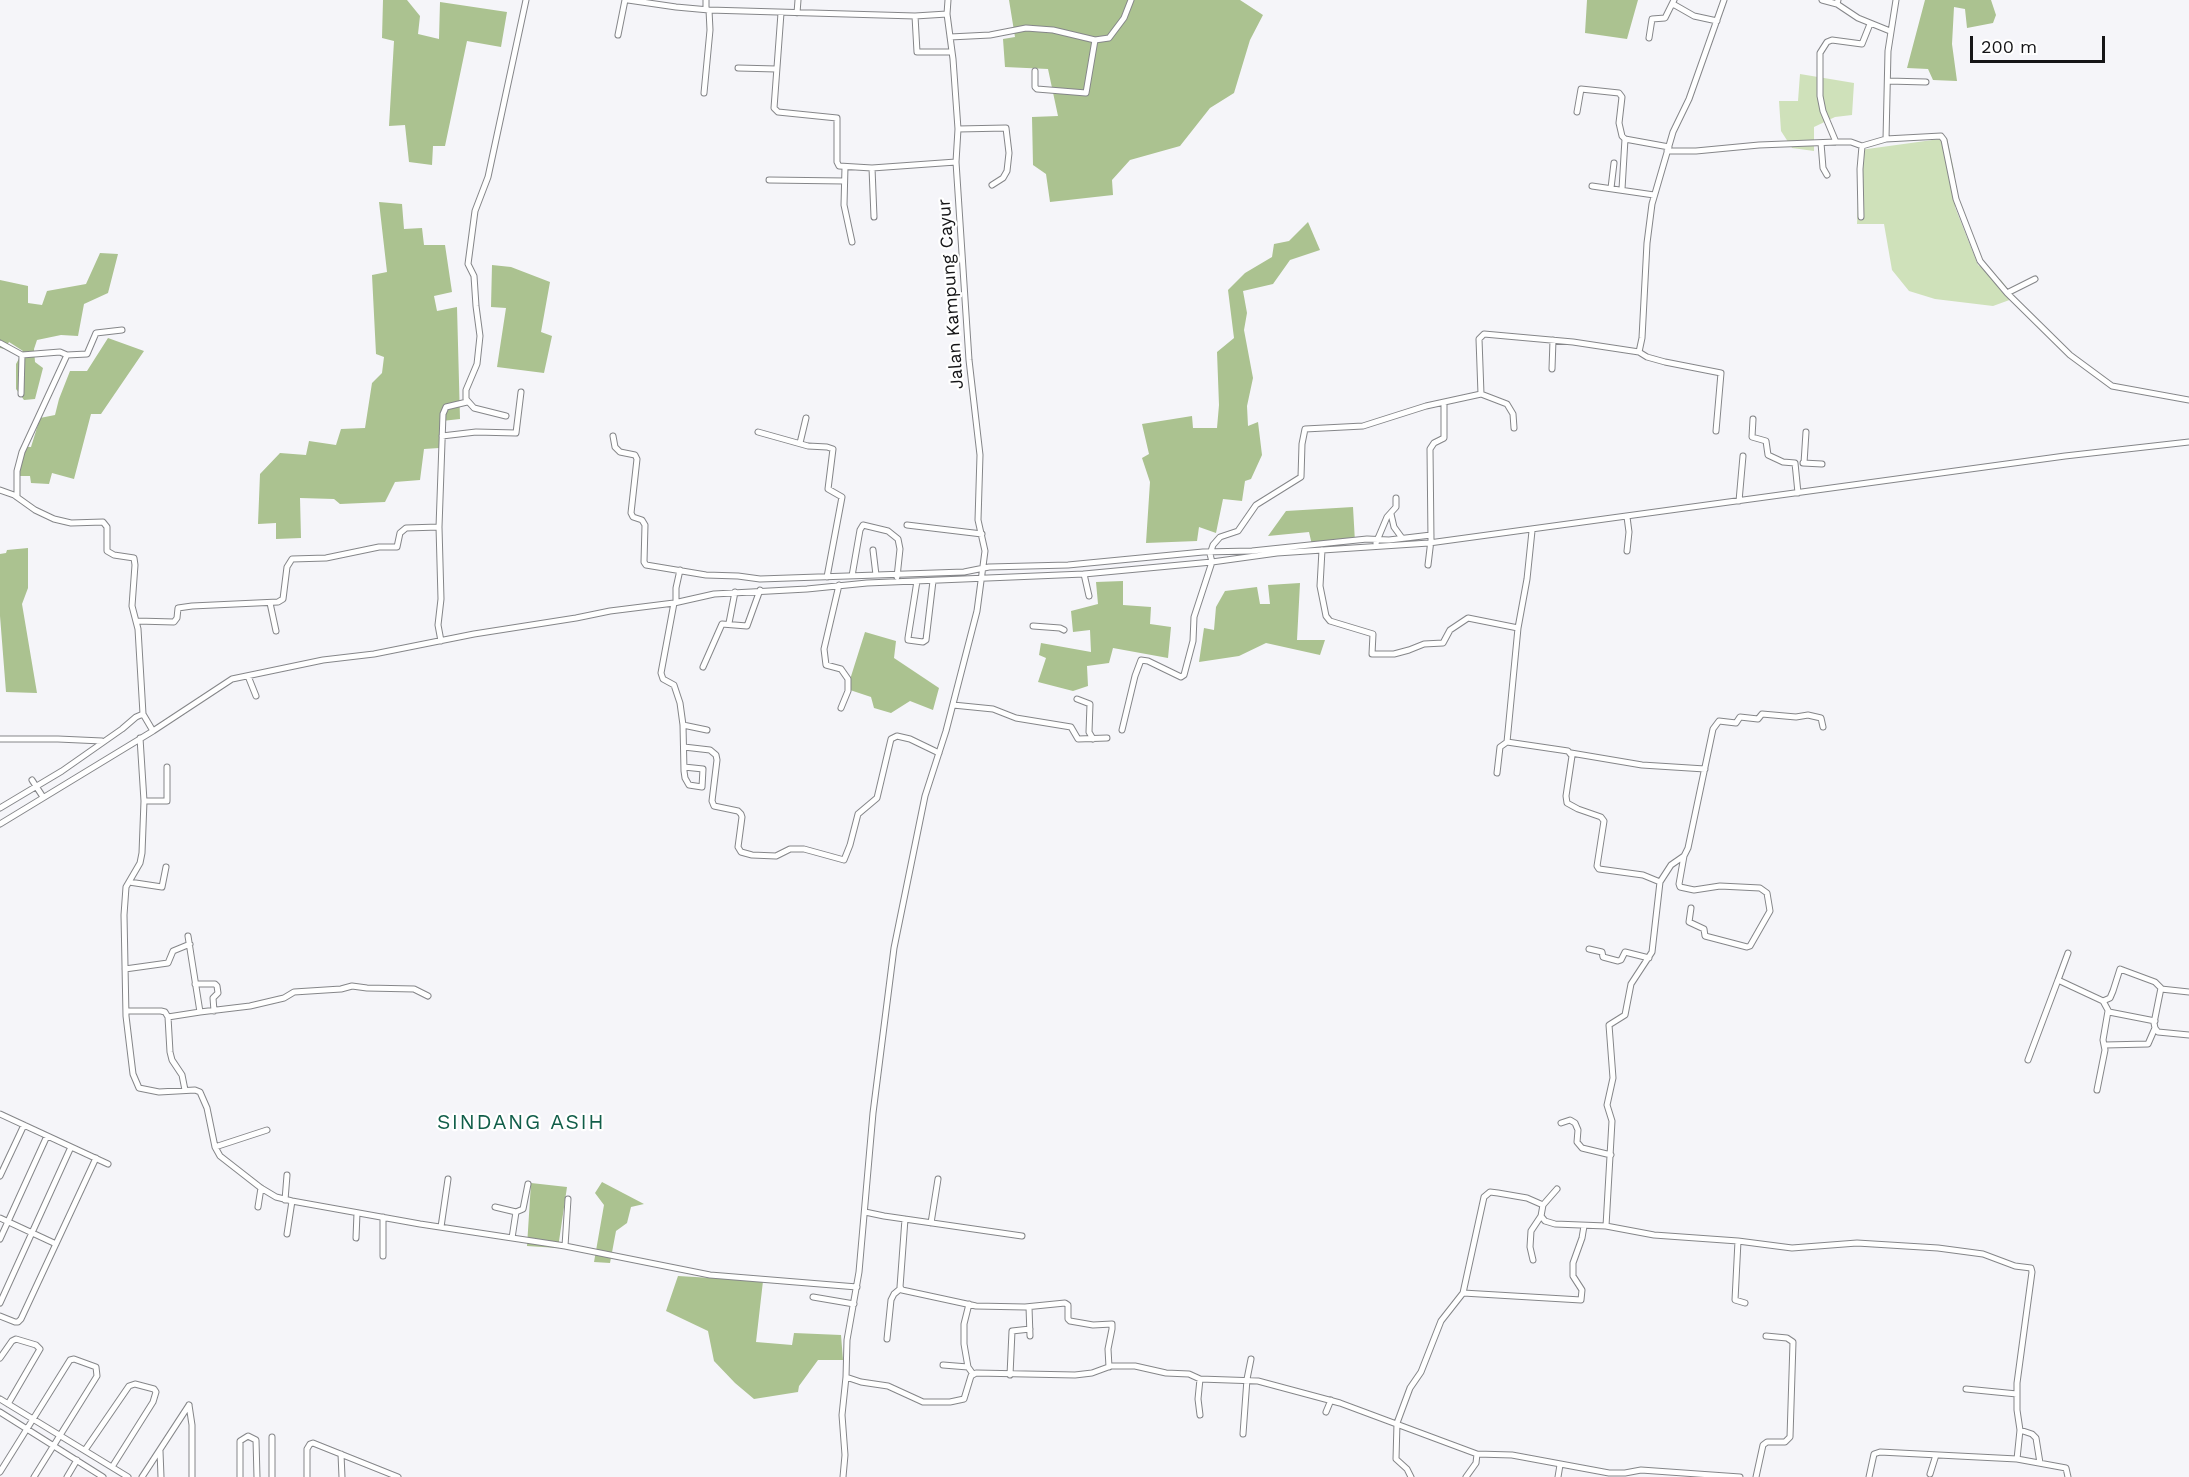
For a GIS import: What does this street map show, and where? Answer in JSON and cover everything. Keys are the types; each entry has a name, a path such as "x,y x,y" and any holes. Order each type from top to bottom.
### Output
{"street":[{"path":"467,402 466,390 475,370 480,336 474,276 468,264 470,245 476,211 488,177 526,0"},
{"path":"618,35 626,0 708,10 915,16 947,14"},
{"path":"704,93 708,10 706,0"},
{"path":"797,13 798,0"},
{"name":"Jalan Kampung Cayur","path":"843,1477 845,1455 842,1415 847,1340 857,1287 873,1113 894,948 923,802 953,705 977,611 980,574 985,551 978,520 980,455 969,360 956,162 958,129 947,14 948,0"},
{"path":"950,37 980,36 1010,30 1034,29 1053,30 1095,40 1110,38 1126,14 1131,0"},
{"path":"1639,352 1642,338 1647,243 1654,195 1677,123 1689,99 1724,0"},
{"path":"1822,0 1838,2 1870,24 1890,31"},
{"path":"1886,139 1890,31 1896,0"},
{"path":"1649,38 1652,19 1665,18 1673,2 1694,16 1717,21"},
{"path":"781,13 773,106 775,110 837,118 837,162 839,166 872,168 956,162"},
{"path":"915,16 917,51 952,52"},
{"path":"1836,142 1823,111 1820,96 1820,53 1827,42 1832,40 1862,44 1870,24"},
{"path":"1035,72 1037,89 1086,93 1095,40"},
{"path":"738,68 776,69"},
{"path":"1888,81 1926,82"},
{"path":"1577,112 1581,89 1621,94 1619,123 1625,139 1622,189"},
{"path":"958,129 1006,128 1009,153 1007,171 1004,178 993,185"},
{"path":"1625,139 1668,149 1696,151 1759,145 1836,142 1851,142 1862,146 1886,139 1941,136 1944,140 1956,199 1971,242 1980,261 2007,293 2070,355 2112,386 2189,400"},
{"path":"1821,143 1823,168 1827,175"},
{"path":"1861,217 1862,146"},
{"path":"1611,188 1614,163"},
{"path":"844,167 844,205 852,242"},
{"path":"872,168 874,217"},
{"path":"770,180 844,181"},
{"path":"1592,186 1654,195"},
{"path":"2007,293 2035,279"},
{"path":"0,343 22,355 60,352 67,355 87,354 96,333 122,330"},
{"path":"1481,394 1478,352 1481,335 1553,340 1639,352 1665,362 1721,373 1716,430"},
{"path":"1552,369 1553,340"},
{"path":"21,394 22,355"},
{"path":"17,497 17,471 22,452 67,355"},
{"path":"442,436 476,432 516,433 521,392"},
{"path":"1122,730 1141,660 1148,661 1181,677 1184,675 1193,642 1194,617 1211,562 1210,553 1213,545 1220,537 1239,530 1256,505 1301,477 1305,429 1363,426 1444,402 1481,394 1507,404 1513,414 1514,428"},
{"path":"440,637 438,625 441,603 439,527 445,408 467,402 480,410 506,416"},
{"path":"1428,565 1430,449 1434,443 1444,438 1444,402"},
{"path":"800,443 806,418"},
{"path":"1753,419 1752,437 1766,441 1768,455 1783,462 1822,464"},
{"path":"758,432 833,449 828,489 842,497 827,577"},
{"path":"1804,463 1806,432"},
{"path":"613,436 615,447 620,452 635,455 637,459 631,513 633,517 642,520 645,525 644,562 646,565 706,575 760,579 897,574 1084,574 1211,562 1248,556 1376,547 1430,539 1532,531 2065,456 2189,442"},
{"path":"1739,501 1743,456"},
{"path":"1795,463 1798,493"},
{"path":"0,490 17,497 35,510 54,519 71,523 100,521 105,523 107,551 114,555 130,556 135,560 132,606 136,621 143,714 151,729"},
{"path":"1376,547 1376,540 1396,507 1396,498"},
{"path":"1391,514 1394,526 1402,538"},
{"path":"1627,517 1628,551"},
{"path":"852,576 860,530 863,525 879,528 898,539 900,549 898,582"},
{"path":"907,525 982,534"},
{"path":"136,621 174,622 178,608 192,606 278,602 283,599 287,567 292,559 326,558 379,547 397,548 400,533 406,528 439,527"},
{"path":"1507,742 1518,628 1527,579 1532,531"},
{"path":"0,824 232,680 304,663 374,654 440,637 474,634 735,592 933,581 980,574 996,567 1068,565 1367,538 1376,540 1430,539"},
{"path":"873,550 876,575"},
{"path":"1322,550 1320,586 1326,616 1330,621 1372,633 1374,636 1372,654 1394,654 1425,644 1443,643 1450,630 1468,618 1518,628"},
{"path":"680,570 661,673 663,679 674,685 680,703 684,767 688,784 702,786 703,769 684,767"},
{"path":"1084,574 1089,596"},
{"path":"916,581 908,640 923,642 926,640 933,581"},
{"path":"839,585 824,648 826,665 840,669 848,679 848,691 841,708"},
{"path":"703,667 723,623 747,626 760,590"},
{"path":"729,623 735,592"},
{"path":"270,603 276,631"},
{"path":"1033,626 1064,630"},
{"path":"248,676 256,696"},
{"path":"1077,699 1090,704 1089,732 1093,738"},
{"path":"953,705 993,710 1016,718 1071,727 1075,731 1076,738 1107,738"},
{"path":"0,808 34,783 62,771 143,714"},
{"path":"1691,908 1689,922 1704,929 1705,936 1747,947 1750,946 1770,911 1767,893 1760,888 1720,886 1694,890 1680,887 1679,884 1712,733 1719,721 1737,723 1740,717 1758,718 1762,714 1796,717 1808,715 1821,718 1823,727"},
{"path":"683,725 707,730"},
{"path":"684,747 710,750 716,755 712,801 714,806 738,811 741,814 738,847 741,852 776,856 790,849 804,849 844,860 858,814 877,798 891,739 897,736 910,739 939,753"},
{"path":"140,738 144,801 140,863 126,887 124,915 129,1055 137,1086 153,1091 200,1092 204,1098 215,1147 220,1156 261,1188 285,1200 565,1246 710,1275 857,1287"},
{"path":"0,739 104,741"},
{"path":"1497,773 1500,747 1507,742 1558,748 1571,753 1642,765 1705,769"},
{"path":"1571,753 1567,802 1578,809 1601,817 1604,821 1597,866 1599,869 1642,875 1660,882"},
{"path":"144,801 167,801 167,767"},
{"path":"34,783 43,797"},
{"path":"1605,1226 1612,1121 1606,1105 1613,1077 1609,1025 1625,1015 1631,984 1652,951 1660,882 1671,865 1684,856"},
{"path":"129,882 162,887 166,867"},
{"path":"188,936 200,1012"},
{"path":"125,969 168,963 173,951 190,944"},
{"path":"1589,949 1602,952 1603,957 1617,961 1622,960 1625,951 1649,958"},
{"path":"2028,1060 2068,953"},
{"path":"2103,1001 2110,998 2120,969 2158,983 2161,989 2155,1024 2148,1044 2105,1045"},
{"path":"2058,980 2103,1001 2108,1011 2097,1090"},
{"path":"195,984 215,984 217,986 218,993 213,998 214,1011"},
{"path":"168,1017 284,998 294,992 341,989 352,986 414,989 428,996"},
{"path":"2161,989 2189,992"},
{"path":"126,1011 165,1012 168,1017 172,1060 182,1075 185,1090"},
{"path":"2108,1011 2155,1024"},
{"path":"2155,1024 2158,1032 2189,1035"},
{"path":"0,1114 108,1164"},
{"path":"1561,1123 1570,1120 1575,1123 1578,1130 1577,1142 1582,1148 1611,1155"},
{"path":"0,1176 24,1125"},
{"path":"215,1147 267,1130"},
{"path":"0,1239 47,1136"},
{"path":"0,1304 71,1147"},
{"path":"0,1316 15,1322 21,1319 96,1158"},
{"path":"285,1200 287,1175"},
{"path":"441,1227 448,1179"},
{"path":"931,1223 938,1179"},
{"path":"495,1207 516,1212 523,1209 528,1184"},
{"path":"258,1208 261,1188"},
{"path":"1533,1260 1530,1247 1531,1231 1541,1216 1543,1205 1557,1189"},
{"path":"1411,1477 1407,1469 1396,1459 1397,1423 1410,1388 1421,1372 1441,1321 1463,1293 1486,1194 1490,1192 1527,1198 1543,1205"},
{"path":"565,1246 568,1199"},
{"path":"286,1234 292,1201"},
{"path":"512,1238 516,1212"},
{"path":"865,1212 1022,1236"},
{"path":"356,1239 357,1213"},
{"path":"1541,1216 1545,1221 1555,1224 1605,1226 1654,1235 1738,1241 1792,1248 1857,1243 1917,1246 1972,1252 2015,1266 2031,1268 2017,1394 2020,1430 2017,1458"},
{"path":"383,1217 383,1256"},
{"path":"0,1218 56,1244"},
{"path":"887,1339 891,1300 900,1289 904,1219"},
{"path":"1463,1293 1581,1300 1582,1290 1573,1276 1573,1263 1584,1226"},
{"path":"1738,1241 1736,1300 1745,1303"},
{"path":"900,1289 969,1304 1029,1307 1065,1303 1068,1305 1070,1321 1097,1325 1112,1324 1108,1349 1109,1367"},
{"path":"813,1297 854,1304"},
{"path":"969,1304 964,1330 968,1367 973,1374"},
{"path":"1010,1375 1012,1331 1030,1333 1029,1307"},
{"path":"1756,1477 1763,1445 1767,1442 1785,1442 1790,1437 1793,1342 1787,1338 1766,1336"},
{"path":"0,1359 8,1345 16,1339 36,1345 40,1349 8,1404"},
{"path":"1243,1434 1251,1359"},
{"path":"0,1472 70,1360 80,1360 96,1367 98,1376 34,1477"},
{"path":"943,1365 968,1367"},
{"path":"973,1374 1075,1375 1123,1365 1166,1373 1189,1374 1200,1379 1247,1380 1331,1400 1477,1454 1512,1455 1616,1473 1641,1470 1740,1477"},
{"path":"846,1377 888,1386 923,1402 950,1402 964,1399 973,1374"},
{"path":"1200,1379 1198,1399 1200,1415"},
{"path":"85,1450 129,1386 135,1384 153,1389 156,1392 153,1402 112,1467"},
{"path":"1966,1389 2017,1394"},
{"path":"0,1399 128,1477"},
{"path":"1326,1412 1331,1400"},
{"path":"142,1477 189,1405 192,1425 192,1477"},
{"path":"1,1414 103,1477"},
{"path":"2020,1430 2036,1438 2040,1463"},
{"path":"240,1477 240,1441 248,1436 256,1440 257,1477"},
{"path":"272,1437 272,1477"},
{"path":"307,1477 307,1449 313,1443 398,1477"},
{"path":"160,1449 161,1477"},
{"path":"1869,1477 1876,1452 2017,1458 2066,1468 2068,1477"},
{"path":"341,1454 342,1477"},
{"path":"1466,1477 1476,1463 1477,1454"},
{"path":"1930,1474 1936,1455"},
{"path":"67,1477 77,1460"},
{"path":"1558,1477 1560,1465"},
{"path":"257,1468 272,1469"},
{"path":"378,1469 378,1477"}],"green space":[{"path":"383,0 407,0 420,16 418,34 439,39 440,2 507,12 501,47 467,41 445,146 433,146 432,165 409,162 405,125 389,126 394,41 382,38"},
{"path":"1009,0 1240,0 1263,15 1250,40 1234,93 1210,108 1180,146 1130,160 1112,180 1113,195 1050,202 1046,174 1033,165 1032,117 1058,116 1048,69 1005,67 1003,39 1015,37"},
{"path":"1587,0 1638,0 1627,39 1585,33"},
{"path":"1925,0 1991,0 1996,15 1993,23 1967,28 1965,9 1954,7 1952,44 1957,81 1933,80 1928,69 1907,68"},
{"path":"1800,74 1854,83 1852,115 1835,117 1814,127 1814,151 1792,148 1781,131 1779,101 1798,101"},
{"path":"1947,138 1955,175 1955,207 1978,265 2001,280 2015,298 1993,306 1935,299 1909,291 1892,270 1884,224 1857,224 1860,150"},
{"path":"379,202 402,204 404,229 422,228 424,245 445,245 452,292 434,296 437,311 457,307 460,419 442,421 439,448 424,449 420,480 395,482 385,502 340,504 334,499 300,498 301,538 276,539 276,523 258,524 260,474 280,453 306,455 309,441 336,445 341,429 365,428 372,383 382,373 384,357 376,354 372,275 387,272"},
{"path":"1308,222 1320,250 1290,260 1273,284 1243,291 1247,313 1244,330 1253,378 1247,406 1248,426 1258,422 1262,455 1251,479 1245,481 1242,501 1223,499 1216,533 1199,527 1197,541 1146,543 1150,482 1142,458 1149,454 1142,424 1192,416 1193,428 1217,428 1219,405 1217,352 1234,338 1228,290 1245,273 1272,257 1274,244 1289,241"},
{"path":"100,253 118,254 108,293 84,304 78,336 61,335 37,340 34,349 35,362 43,368 35,399 24,400 16,389 16,364 23,351 9,342 5,349 0,348 0,280 28,286 28,303 42,305 47,291 86,284"},
{"path":"492,265 511,267 550,282 541,332 552,336 544,373 497,367 506,308 491,307"},
{"path":"108,338 144,351 101,414 91,414 74,479 52,473 49,484 31,483 30,476 18,476 21,447 31,447 40,418 55,415 70,371 87,371"},
{"path":"1353,507 1355,542 1312,545 1309,532 1268,536 1286,511"},
{"path":"28,548 28,588 22,604 37,693 6,692 0,616 0,554 6,553 7,550"},
{"path":"1123,581 1123,605 1151,607 1150,624 1171,627 1168,658 1113,648 1109,663 1087,666 1088,686 1073,691 1038,682 1046,658 1039,655 1041,643 1091,652 1090,630 1073,632 1071,611 1098,604 1096,582"},
{"path":"1300,583 1297,640 1325,640 1320,655 1266,643 1239,656 1199,662 1204,628 1214,630 1216,607 1225,591 1257,587 1260,604 1270,604 1268,585"},
{"path":"865,632 896,641 894,658 939,688 933,710 910,701 891,713 874,708 871,697 847,689"},
{"path":"602,1182 644,1204 631,1207 627,1223 616,1231 610,1263 594,1262 604,1205 595,1193"},
{"path":"531,1183 567,1187 558,1248 527,1246"},
{"path":"678,1276 763,1281 756,1342 792,1345 794,1333 841,1335 843,1360 818,1360 799,1386 798,1392 754,1399 714,1361 708,1331 666,1311"}],"district":[{"name":"SINDANG ASIH","path":"521,1123"}]}
